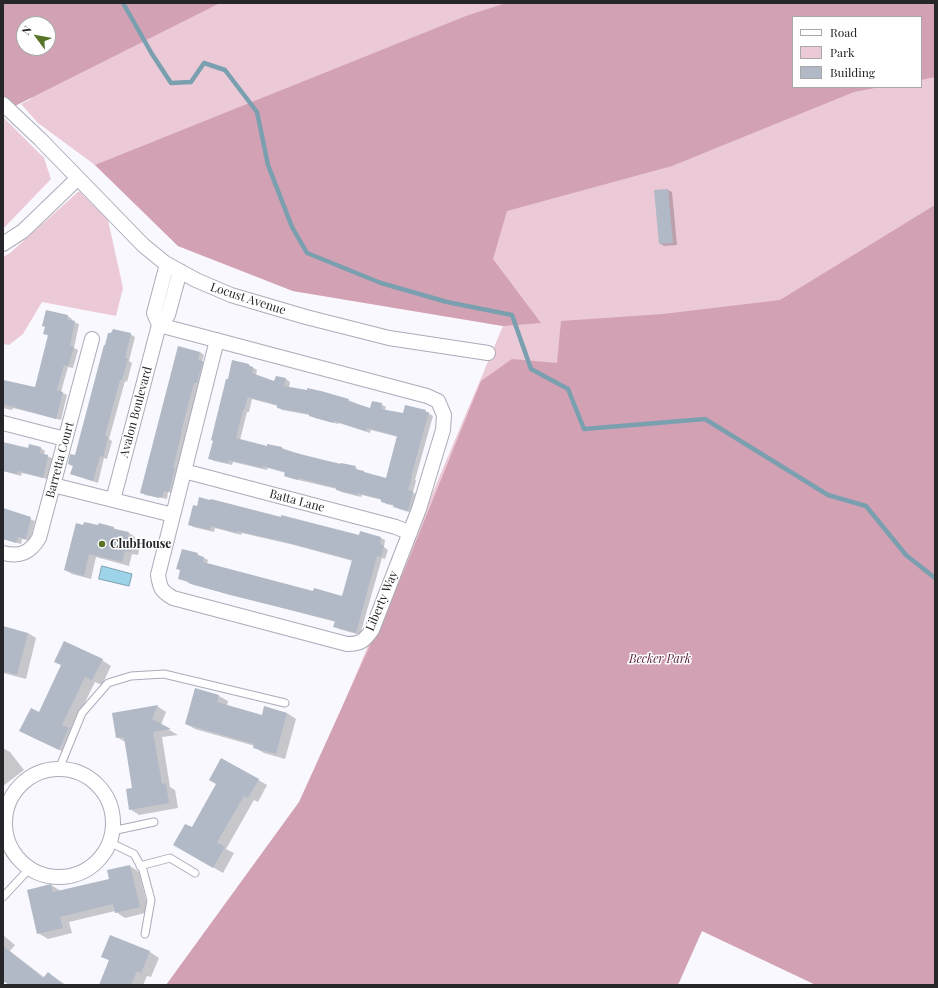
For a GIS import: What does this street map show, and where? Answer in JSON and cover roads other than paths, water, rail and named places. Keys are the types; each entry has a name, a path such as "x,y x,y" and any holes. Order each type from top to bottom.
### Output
{"street":[{"name":"Locust Avenue","path":"3,104 144,245 167,264 196,280 230,295 306,317 389,338 488,353"},
{"path":"3,244 23,231 78,178"},
{"name":"Avalon Boulevard","path":"159,325 154,313 167,264"},
{"name":"Avalon Boulevard","path":"113,500 159,325 168,315 180,271"},
{"name":"Liberty Way","path":"159,325 218,340 427,396 438,401 444,415 443,430 419,509 372,630 366,639 358,644 347,644 173,598 164,593 160,586 158,574 218,340"},
{"name":"Barretta Court","path":"3,553 11,555 21,554 33,548 39,538 92,339"},
{"path":"3,423 65,439"},
{"name":"Batta Lane","path":"184,471 396,527 410,533"},
{"path":"53,485 173,515"},
{"path":"59,769 65,769 83,774 98,785 108,801 113,819 111,836 105,852 93,865 79,874 62,877 45,876 29,869 16,857 8,842 4,830 7,807 15,790 29,777 46,770 59,769"}],"lane":[{"path":"59,769 82,713 108,683 131,676 164,674 285,703"},
{"path":"111,836 154,822"},
{"path":"111,836 134,854 140,866 151,900 145,934"},
{"path":"140,866 170,858 195,873"},
{"path":"3,897 29,869"}],"water":[{"path":"102,566 132,574 129,586 99,579"}],"waterway":[{"path":"123,3 152,54 171,83 191,82 204,63 225,70 257,112 268,165 292,227 307,253 381,283 447,302 512,315 531,369 568,389 584,429 705,419 828,495 866,506 906,555 935,578"}],"place":[{"name":"ClubHouse","path":"102,544"}],"park label":[{"name":"Becker Park","path":"660,659"}]}
